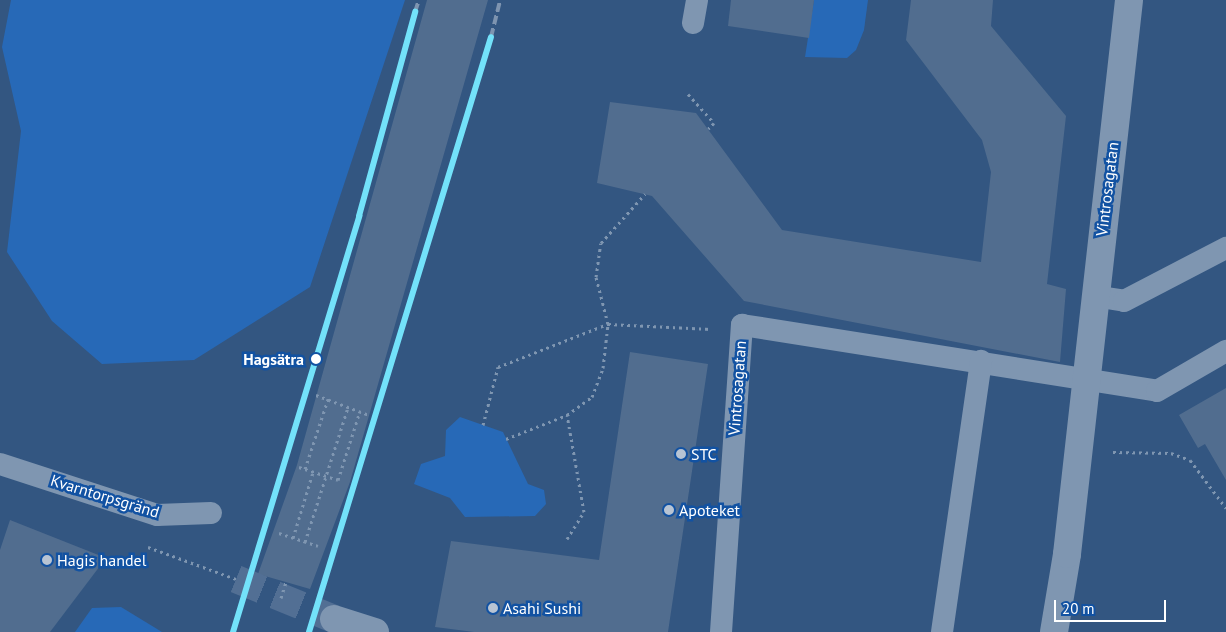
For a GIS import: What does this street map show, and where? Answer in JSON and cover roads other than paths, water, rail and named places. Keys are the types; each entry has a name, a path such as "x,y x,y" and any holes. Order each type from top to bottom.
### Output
{"street":[{"name":"Vintrosagatan","path":"1054,632 1088,378 1094,296 1129,0"},
{"path":"334,619 375,632"}],"lane":[{"path":"694,23 697,0"},
{"path":"1094,296 1124,301 1226,248"},
{"name":"Vintrosagatan","path":"721,632 742,325 1088,378 1157,391 1226,351"},
{"path":"942,632 980,361"},
{"name":"Kvarntorpsgränd","path":"0,464 157,515 211,512"}],"tunnel":[{"path":"236,579 334,619"}],"railway":[{"path":"415,12 419,0"},
{"path":"491,37 500,0"}],"place":[{"name":"Hagsätra","path":"316,359"},
{"name":"STC","path":"681,454"},
{"name":"Apoteket","path":"669,510"},
{"name":"Hagis handel","path":"47,560"},
{"name":"Asahi Sushi","path":"493,608"}]}
